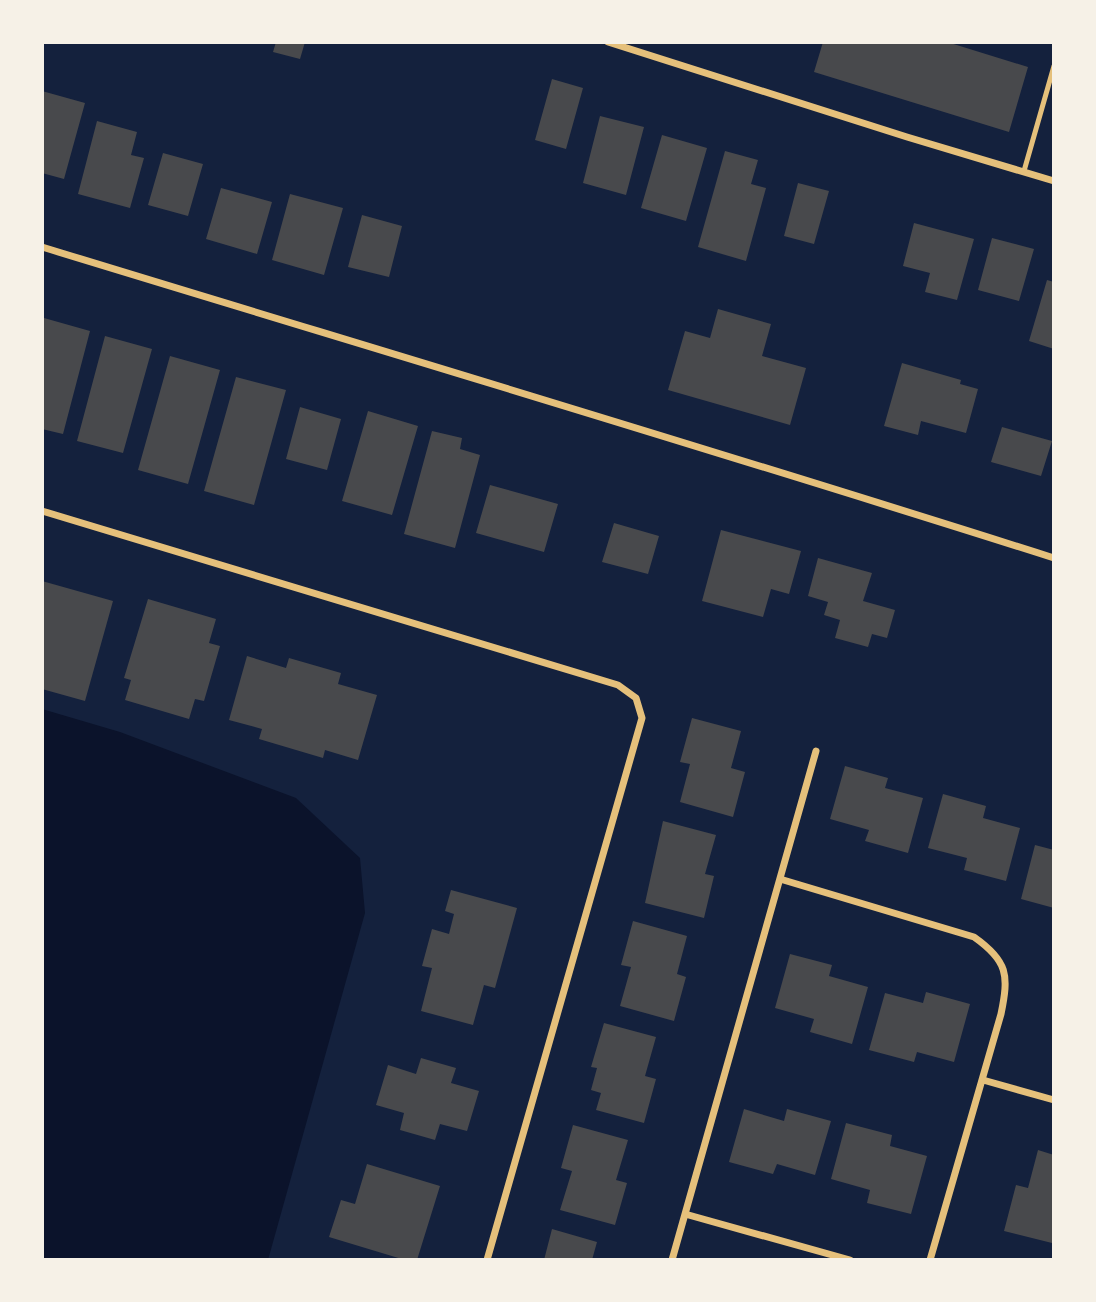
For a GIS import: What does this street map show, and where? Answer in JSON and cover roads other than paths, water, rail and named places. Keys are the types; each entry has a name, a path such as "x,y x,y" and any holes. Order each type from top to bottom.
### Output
{"street":[{"path":"608,42 1054,181"},
{"path":"42,247 815,482 1054,558"},
{"path":"42,511 618,685 636,698 642,718 487,1260"},
{"path":"672,1260 817,751"},
{"path":"780,879 974,937 993,950 1004,968 1006,988 983,1080 930,1260"},
{"path":"983,1080 1054,1100"},
{"path":"685,1214 849,1260"}],"lane":[{"path":"1024,172 1054,66"}],"water":[{"path":"42,709 120,732 296,798 360,858 365,913 268,1260 42,1260"}]}
